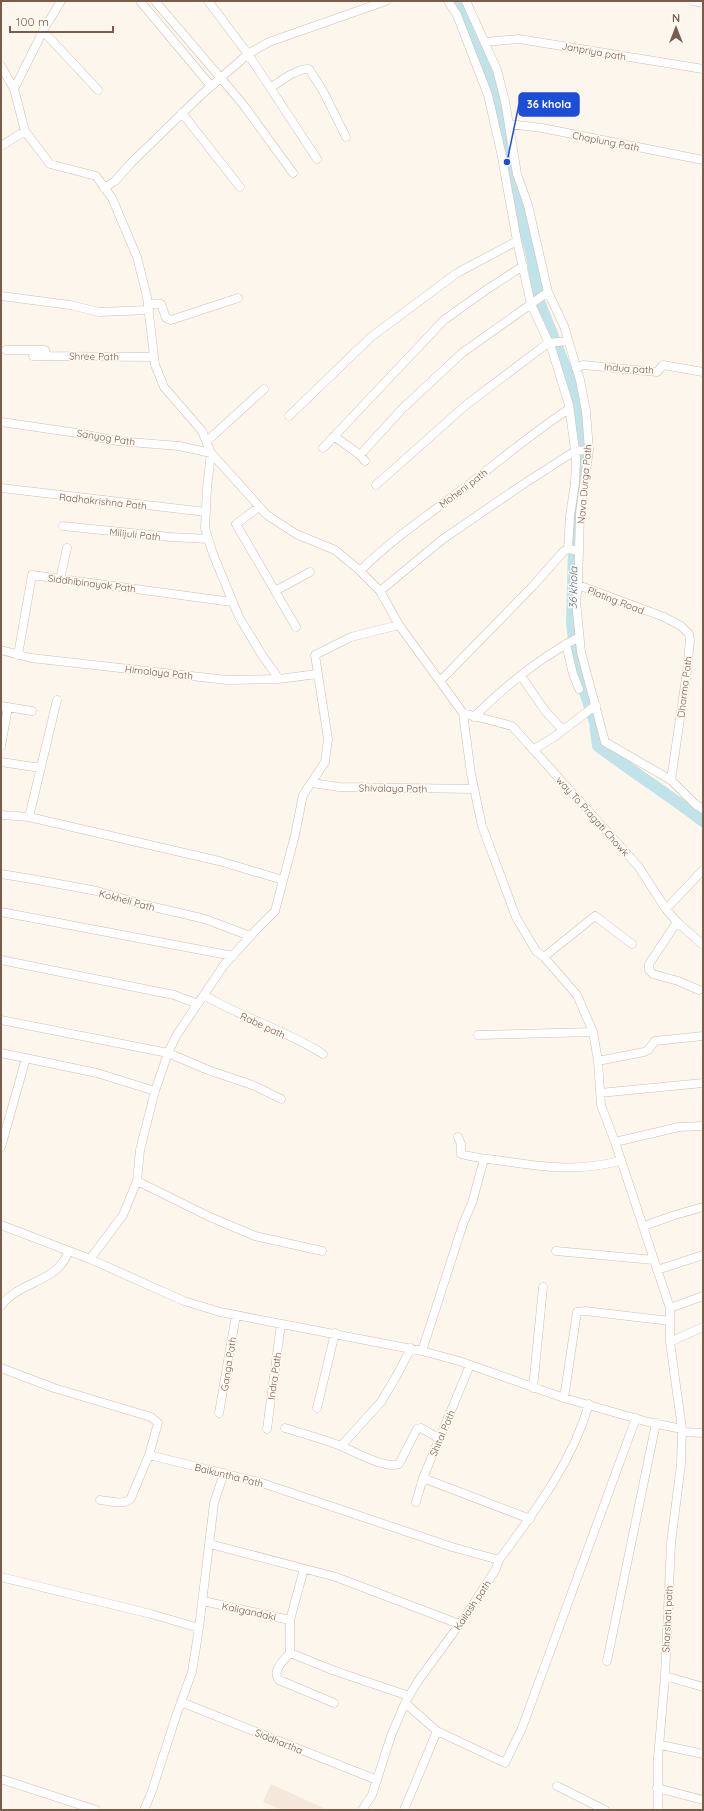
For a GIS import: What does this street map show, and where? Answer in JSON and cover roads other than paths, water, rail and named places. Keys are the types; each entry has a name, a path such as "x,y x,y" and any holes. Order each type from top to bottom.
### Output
{"street":[{"path":"14,89 43,31 61,1"},
{"path":"140,1 211,86"},
{"path":"155,1 242,103 293,173"},
{"path":"208,1 248,54 317,160"},
{"path":"104,188 115,181 131,163 182,113 248,54 269,42 386,1"},
{"path":"440,681 568,549 570,516 575,482 575,451 569,409 562,382 548,343 531,304 517,241 501,152 488,95 457,15 448,1"},
{"name":"Nava Durga Path","path":"466,1 497,70 509,124 517,174 528,205 548,292 564,326 586,410 589,450 580,514 578,585 576,601 581,652 605,742 671,780 703,809"},
{"path":"694,1 703,2"},
{"path":"43,31 98,90"},
{"name":"Janpriya path","path":"485,42 519,39 703,69"},
{"path":"1,66 14,89 25,130 50,164 96,176 112,198 137,257 148,307 155,365 164,387 202,431 211,453 205,528 208,539 239,617 262,656 279,680"},
{"path":"270,88 291,75 305,69 309,69 324,91 346,137"},
{"path":"182,113 240,187"},
{"name":"Chaplung Path","path":"509,124 542,128 703,160"},
{"path":"1,146 25,130"},
{"path":"289,416 371,337 458,273 517,241"},
{"path":"323,448 444,320 522,266"},
{"path":"334,436 362,458 402,409 462,353 548,292"},
{"path":"1,296 70,305 99,312 148,307 161,304 166,318 171,320 238,298"},
{"path":"376,485 466,405 548,343 568,341"},
{"path":"6,350 45,350 47,356"},
{"name":"Shree Path","path":"33,356 154,357"},
{"name":"Indua path","path":"576,368 583,364 657,372 663,364 703,372"},
{"path":"207,441 264,389"},
{"name":"Moheni path","path":"360,571 407,529 472,481 538,428 569,409"},
{"name":"Sanyog Path","path":"1,422 77,433 117,441 179,446 211,453"},
{"path":"380,592 443,539 522,485 575,451 589,450"},
{"path":"211,453 267,515 296,534 335,550 360,571 380,592 399,624 463,713"},
{"name":"Radhakrishna Path","path":"1,488 206,512"},
{"path":"259,506 236,524 296,627"},
{"name":"Milijuli Path","path":"63,526 177,538 208,539"},
{"path":"60,579 66,548"},
{"path":"568,549 579,550"},
{"path":"275,591 310,572"},
{"name":"Siddhibinayak Path","path":"18,655 32,575 232,602"},
{"name":"Plating Road","path":"578,585 655,614"},
{"name":"Dharma Path","path":"655,614 687,630 690,640 671,780"},
{"path":"90,1259 123,1215 137,1181 140,1150 155,1091 168,1053 176,1036 224,965 274,911 295,835 303,795 325,762 328,739 315,655 351,637 399,624"},
{"path":"474,716 521,676 566,644 579,637"},
{"path":"566,644 573,674 579,689"},
{"name":"Himalaya Path","path":"1,650 18,655 87,665 227,680 279,680 317,674"},
{"path":"521,676 546,712 564,730"},
{"path":"29,817 57,700"},
{"path":"533,750 564,730 596,705"},
{"path":"1,746 5,707 32,711"},
{"name":"way To Pragati Chowk","path":"463,713 512,726 638,866 666,909 677,922 703,945"},
{"name":"Sharshati path","path":"463,713 470,774 482,826 516,918 536,951 544,957 577,995 593,1032 598,1061 601,1105 644,1226 670,1308 670,1342 682,1429 680,1464 671,1543 665,1676 657,1788 658,1810"},
{"path":"1,762 41,768"},
{"name":"Shivalaya Path","path":"312,783 339,787 474,789"},
{"path":"1,814 29,817 219,861 283,880"},
{"path":"666,909 703,870"},
{"name":"Kokheli Path","path":"1,874 32,878 97,891 142,904 205,918 250,936"},
{"path":"1,912 233,956"},
{"path":"544,957 594,916 632,944"},
{"path":"677,922 649,964 649,970 653,974 678,981 700,990"},
{"path":"1,960 174,994 198,1004"},
{"name":"Rabe path","path":"204,996 225,1008 309,1045 323,1054"},
{"path":"1,1020 168,1053 208,1070 255,1086 281,1099"},
{"path":"478,1035 593,1032"},
{"path":"598,1061 644,1052 648,1050 655,1041 663,1039 703,1036"},
{"path":"1,1053 97,1072 155,1091"},
{"path":"1,1147 26,1058"},
{"path":"600,1093 703,1083"},
{"path":"615,1142 679,1128 703,1126"},
{"path":"458,1137 461,1144 461,1154 484,1159 558,1169 586,1167 620,1161"},
{"path":"422,1350 461,1231 472,1203 484,1159"},
{"path":"137,1181 210,1218 255,1236 322,1251"},
{"path":"644,1226 703,1207"},
{"path":"1,1225 68,1252 90,1259 184,1301 236,1315 422,1350 564,1398 656,1424 682,1429 684,1432 703,1433"},
{"path":"556,1251 654,1260"},
{"path":"1,1306 6,1298 55,1271 64,1262 68,1252"},
{"path":"657,1270 703,1255"},
{"path":"533,1388 543,1287"},
{"path":"670,1308 703,1296"},
{"path":"564,1398 577,1312 585,1311 670,1321"},
{"name":"Ganga Path","path":"219,1413 236,1315"},
{"name":"Indra Path","path":"267,1429 282,1324"},
{"path":"670,1342 703,1327"},
{"path":"317,1408 335,1333"},
{"path":"341,1446 381,1402 411,1348"},
{"name":"Shital Path","path":"416,1502 423,1478 470,1366"},
{"path":"1,1368 54,1388 151,1417 158,1423 150,1444 149,1454 131,1498 124,1503 100,1500"},
{"name":"Kailash path","path":"362,1810 372,1795 376,1780 407,1700 496,1569 499,1560 530,1519 558,1478 574,1447 589,1404"},
{"path":"290,1653 407,1700 437,1730 505,1763 522,1728 636,1418"},
{"path":"607,1661 656,1424"},
{"path":"285,1428 341,1446 379,1462 396,1466 399,1464 417,1429 420,1428 440,1439"},
{"name":"Baikuntha Path","path":"149,1454 198,1468 259,1482 452,1547 499,1560"},
{"path":"144,1810 152,1791 192,1672 203,1601 214,1503 224,1473"},
{"path":"423,1478 530,1519"},
{"path":"210,1544 336,1577 459,1624"},
{"name":"Kaligandaki","path":"203,1601 290,1620 304,1569"},
{"path":"1,1577 151,1614 199,1628"},
{"path":"290,1620 290,1653 276,1672 276,1676 279,1680 334,1703"},
{"path":"665,1676 703,1687"},
{"name":"Siddhartha","path":"181,1702 376,1780"},
{"path":"404,1810 437,1730"},
{"path":"661,1745 703,1754"},
{"path":"1,1779 96,1810"},
{"path":"557,1786 604,1810"},
{"path":"657,1788 703,1800"}],"waterway":[{"name":"36 khola","path":"455,1 495,84 507,162 532,256 538,292"},
{"name":"36 khola","path":"540,304 569,377 578,415 582,461 575,513 572,622 577,668 595,722 598,746 703,821"}],"place":[{"name":"36 khola","path":"507,162"}]}
